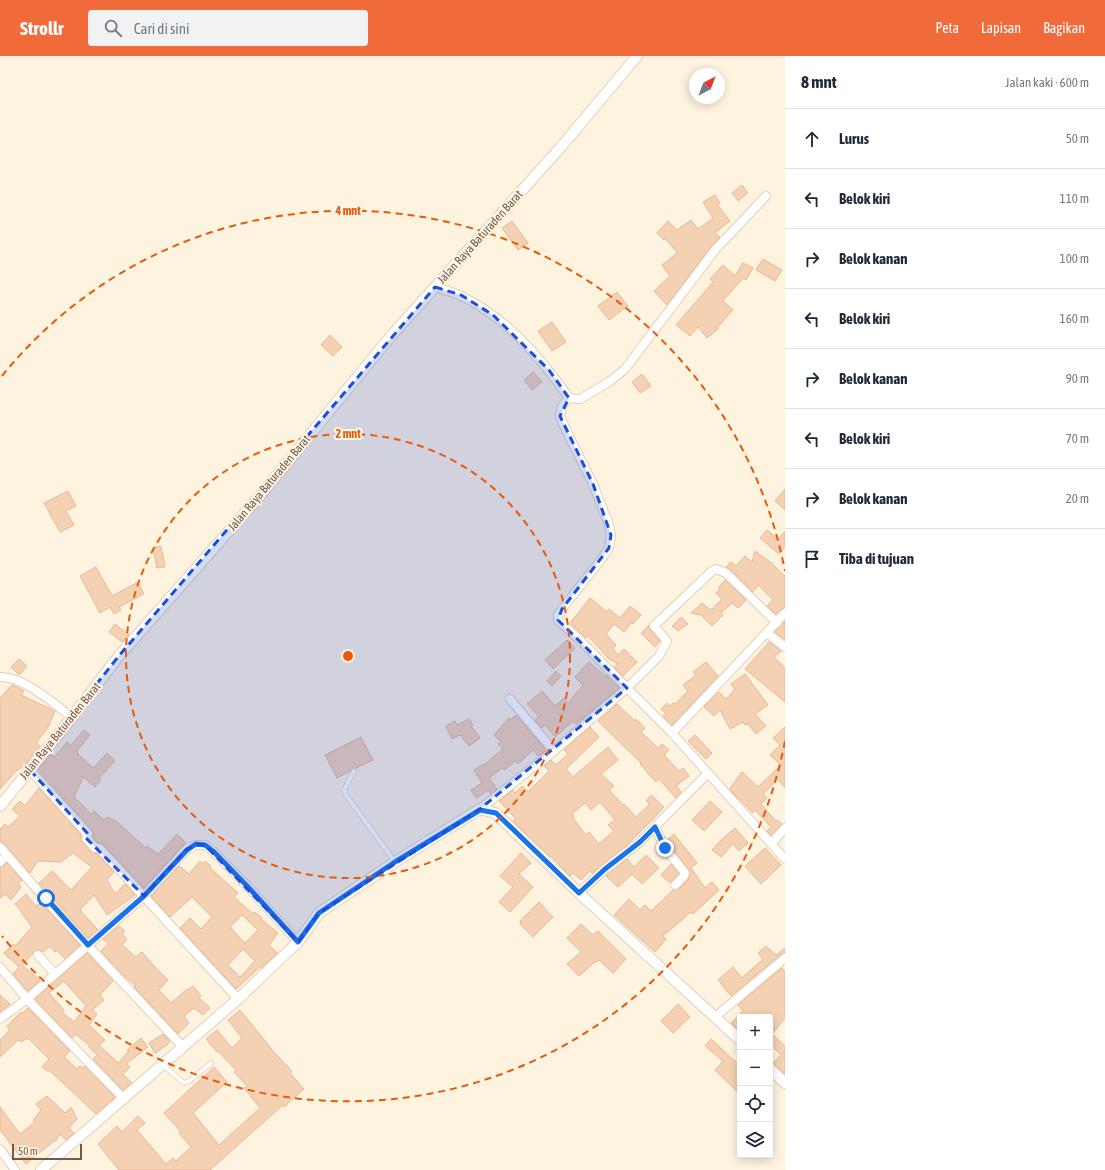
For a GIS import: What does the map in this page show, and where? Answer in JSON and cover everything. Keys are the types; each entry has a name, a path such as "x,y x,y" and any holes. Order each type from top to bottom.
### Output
{"street":[{"name":"Jalan Raya Baturaden Barat","path":"0,806 118,657 258,498 392,336 561,146 638,56"},
{"path":"435,287 461,295 492,315 522,342 549,370 569,398 580,399 609,382 625,369 715,250 766,196"},
{"path":"569,398 562,406 560,416 564,428 593,484 608,522 610,535 609,548 562,609 558,615 558,620 582,641 672,733 785,859"},
{"path":"41,1170 124,1100 238,999 298,942 319,913 395,862 480,810 554,751 627,688 659,656 667,641 654,626 712,571 716,569 726,573 777,622"},
{"path":"672,733 785,613"},
{"path":"767,633 785,647"},
{"path":"0,677 13,679 25,684 72,717"},
{"path":"510,699 554,751"},
{"path":"29,770 88,834 86,838 95,848 99,848 238,999"},
{"path":"579,893 605,869 640,842 708,773"},
{"path":"480,810 496,813 579,893 737,1037"},
{"path":"655,827 665,848 685,873 684,876 675,884"},
{"path":"771,844 785,828"},
{"path":"0,1019 27,999 144,896 187,850 196,844 205,845 214,852 298,942"},
{"path":"0,846 60,916 183,1047"},
{"path":"0,862 7,855"},
{"path":"38,955 55,974"},
{"path":"715,1017 785,958"},
{"path":"0,967 27,999 124,1100"},
{"path":"773,1072 785,1083"},
{"path":"0,1149 15,1170"}],"lane":[{"path":"354,770 344,790 346,795 395,862"},
{"path":"163,1064 184,1083 189,1081 211,1063"}],"highlighted area":[{"path":"435,287 461,295 493,315 549,370 569,398 560,416 593,484 611,535 609,548 562,609 558,620 627,688 480,809 319,913 298,942 205,845 196,845 187,849 144,896 86,838 88,834 29,769 118,657"}],"building":[{"path":"742,185 748,193 738,201 732,193"},
{"path":"715,195 720,203 717,204 730,221 715,233 720,237 667,305 654,291 670,276 662,265 677,253 665,238 664,240 657,233 668,221 677,230 691,220 698,229 713,218 703,202"},
{"path":"512,221 528,243 518,250 502,228"},
{"path":"763,259 782,270 775,281 756,270"},
{"path":"743,263 753,268 746,280 743,278 723,301 733,310 717,328 718,329 707,338 698,327 690,336 676,325 713,282 710,279 723,265 735,276"},
{"path":"617,292 628,306 609,320 598,306"},
{"path":"552,322 566,342 552,351 538,331"},
{"path":"330,335 342,347 333,356 321,345"},
{"path":"533,372 542,382 532,390 524,380"},
{"path":"642,374 651,386 640,393 632,382"},
{"path":"785,489 785,510 775,501"},
{"path":"68,491 76,506 66,511 74,525 60,532 44,503"},
{"path":"767,530 778,539 785,531 785,547 779,554 760,538"},
{"path":"161,546 165,567 157,568 153,548"},
{"path":"755,551 785,576 785,608 781,609 776,614 767,606 773,600 758,585 753,592 730,569 726,567 731,562 736,566 745,556 752,562"},
{"path":"96,567 112,596 138,582 144,594 119,607 121,610 114,614 110,607 100,613 80,576"},
{"path":"725,580 746,600 738,608 732,603 721,613 723,615 712,626 701,615 691,613 702,603 711,610 722,599 716,593"},
{"path":"590,598 607,612 609,609 620,618 630,606 641,615 633,624 631,623 624,632 614,624 606,634 616,645 613,649 618,655 624,649 637,662 623,676 614,667 618,664 609,659 588,636 586,638 570,623"},
{"path":"681,617 688,624 678,631 672,626"},
{"path":"785,621 785,640 775,632"},
{"path":"115,624 129,635 122,642 109,632"},
{"path":"649,625 650,630 660,641 655,647 641,633"},
{"path":"567,640 575,648 553,669 545,660"},
{"path":"769,642 781,651 774,657 785,668 785,702 745,669"},
{"path":"19,659 27,666 19,675 11,667"},
{"path":"589,662 605,676 606,675 619,688 576,724 573,721 555,737 545,725 542,728 535,720 539,717 527,704 542,691 555,706 564,698 568,703 583,685 575,677"},
{"path":"706,662 718,676 672,725 663,716 666,714 661,709 667,703 670,707 673,703 675,704 688,691 683,685 696,675 693,672"},
{"path":"556,671 561,676 552,686 547,681"},
{"path":"745,674 768,705 755,714 766,726 756,734 748,724 745,725 743,722 730,729 720,710 714,716 704,707 719,692 726,699 735,689 731,684"},
{"path":"12,685 24,691 21,695 55,711 48,727 37,742 40,746 24,766 17,770 0,789 0,698"},
{"path":"617,704 645,728 641,732 658,748 662,744 669,750 664,755 679,771 683,768 689,776 676,786 681,792 676,798 659,779 656,782 640,764 641,763 598,721"},
{"path":"516,715 546,750 538,756 533,750 518,764 515,761 505,770 502,768 489,778 497,789 491,794 488,790 476,798 471,790 482,783 474,770 484,765 503,749 498,744 501,742 494,735 509,718 510,720"},
{"path":"469,719 473,725 471,726 480,738 469,746 460,735 452,739 446,726 455,721 457,725"},
{"path":"590,727 599,737 566,769 573,777 608,747 618,760 601,774 614,786 609,790 623,805 624,804 636,817 650,804 646,801 651,795 664,807 625,847 592,873 590,871 581,880 573,873 570,876 551,856 550,857 513,821 516,819 499,801 513,790 515,793 522,786 528,792 549,771 544,766 551,760 556,765 568,754 564,750","holes":["600,802 615,820 608,825 614,831 599,844 589,832 586,835 573,818 574,816 572,814 585,803 591,810"]},
{"path":"785,727 785,788 778,779 763,794 767,798 761,804 776,821 778,820 782,824 771,835 767,831 771,827 755,810 753,813 731,791 730,788 742,772 758,787 781,765 770,755 780,745 773,738"},
{"path":"84,730 90,735 77,753 93,768 107,753 115,761 99,778 101,780 95,787 83,777 74,797 91,814 94,811 104,820 107,817 116,821 146,848 147,846 158,854 177,834 186,843 144,888 103,844 97,842 93,837 92,830 38,770 51,754 54,757 67,742 71,745"},
{"path":"695,735 712,753 706,759 688,741"},
{"path":"361,737 373,760 356,768 352,768 350,771 337,778 325,755"},
{"path":"39,788 81,835 82,842 91,852 97,854 114,872 107,880 115,894 125,884 135,895 107,915 94,895 80,910 98,930 88,938 39,883 52,871 71,890 92,867 73,853 61,862 38,861 30,873 4,843 0,842 0,829 5,824 8,827 20,816 12,809 20,801 25,806"},
{"path":"710,801 722,812 704,831 692,820"},
{"path":"735,828 748,843 739,851 733,844 721,857 712,850"},
{"path":"674,834 697,863 691,868 705,888 712,882 719,890 693,914 691,912 663,936 666,939 655,952 614,915 629,899 640,910 645,905 651,911 673,890 679,889 688,880 690,874 689,870 667,840"},
{"path":"765,848 781,865 761,884 745,866"},
{"path":"521,853 531,863 519,874 533,887 510,912 499,902 513,887 500,876"},
{"path":"646,855 659,868 642,884 632,874 618,887 606,876 627,859 634,867"},
{"path":"200,861 203,864 205,861 211,866 210,868 238,893 234,897 253,914 255,912 278,933 269,945 277,953 236,989 180,928 190,918 201,929 212,917 192,897 170,917 151,896 179,866 189,874","holes":["242,915 258,930 245,943 230,927","243,949 255,961 240,977 228,965"]},
{"path":"7,863 22,880 18,883 21,887 11,900 5,894 0,898 0,867"},
{"path":"671,864 679,874 670,883 661,875"},
{"path":"26,894 36,906 41,903 80,945 65,959 57,950 55,952 50,946 43,952 39,950 35,951 22,965 40,980 28,991 13,974 19,967 4,953 13,944 15,946 32,927 15,904"},
{"path":"539,902 553,917 533,937 520,924 520,921"},
{"path":"581,924 593,935 598,931 626,959 613,973 599,960 579,976 567,964 581,952 567,938"},
{"path":"119,926 125,931 122,934 127,939 122,945 136,957 142,952 168,980 159,990 171,1003 187,989 188,990 193,986 201,996 199,998 210,1008 203,1015 194,1008 184,1016 189,1023 178,1034 134,987 136,986 122,974 101,951 108,944 103,939"},
{"path":"766,946 776,955 785,948 785,953 781,954 731,996 718,980 733,967 742,978 763,959 758,953"},
{"path":"87,953 113,981 100,995 104,1000 92,1010 97,1014 89,1025 105,1040 99,1045 118,1063 129,1051 127,1050 141,1038 148,1047 126,1064 130,1067 123,1074 132,1083 123,1090 93,1059 97,1055 89,1047 90,1046 76,1034 72,1038 35,999","holes":["64,981 86,1006 74,1022 62,1012 64,1010 49,993"]},
{"path":"782,968 785,972 785,1018 773,1033 773,1014 740,1014 743,1011 738,1005"},
{"path":"0,995 10,1004 0,1012"},
{"path":"678,1004 690,1017 673,1033 661,1021"},
{"path":"28,1008 70,1051 64,1057 77,1069 80,1066 83,1068 85,1066 115,1097 96,1114 49,1070 47,1071 42,1067 49,1059 28,1038 21,1042 18,1040 0,1057 0,1040 10,1030 7,1026 21,1012 23,1013"},
{"path":"240,1010 274,1052 292,1071 290,1073 304,1089 284,1107 283,1105 210,1170 119,1170 98,1144 117,1126 122,1132 138,1116 145,1123 137,1130 166,1164 173,1158 176,1161 191,1147 179,1133 181,1132 164,1113 214,1067 227,1082 193,1113 219,1145 260,1108 244,1088 247,1086 234,1072 236,1070 206,1039 217,1030 232,1048 242,1038 228,1020"},
{"path":"737,1017 737,1028 731,1023"},
{"path":"163,1034 170,1041 167,1045 155,1053 149,1043"},
{"path":"773,1035 785,1046 785,1074 773,1063 781,1055 773,1047"},
{"path":"711,1039 737,1063 737,1091 715,1070 723,1061 705,1046"},
{"path":"47,1096 65,1113 71,1107 77,1119 69,1128 74,1133 66,1140 60,1134 56,1141 55,1140 26,1164 0,1130 0,1107 20,1134 35,1122 33,1120 41,1110 36,1104"}],"route":[{"path":"46,898 60,916 88,945 144,896 187,850 196,844 205,845 214,852 249,888 298,942 319,913 395,862 480,810 496,813 579,893 605,869 640,842 655,827 665,848"}]}
